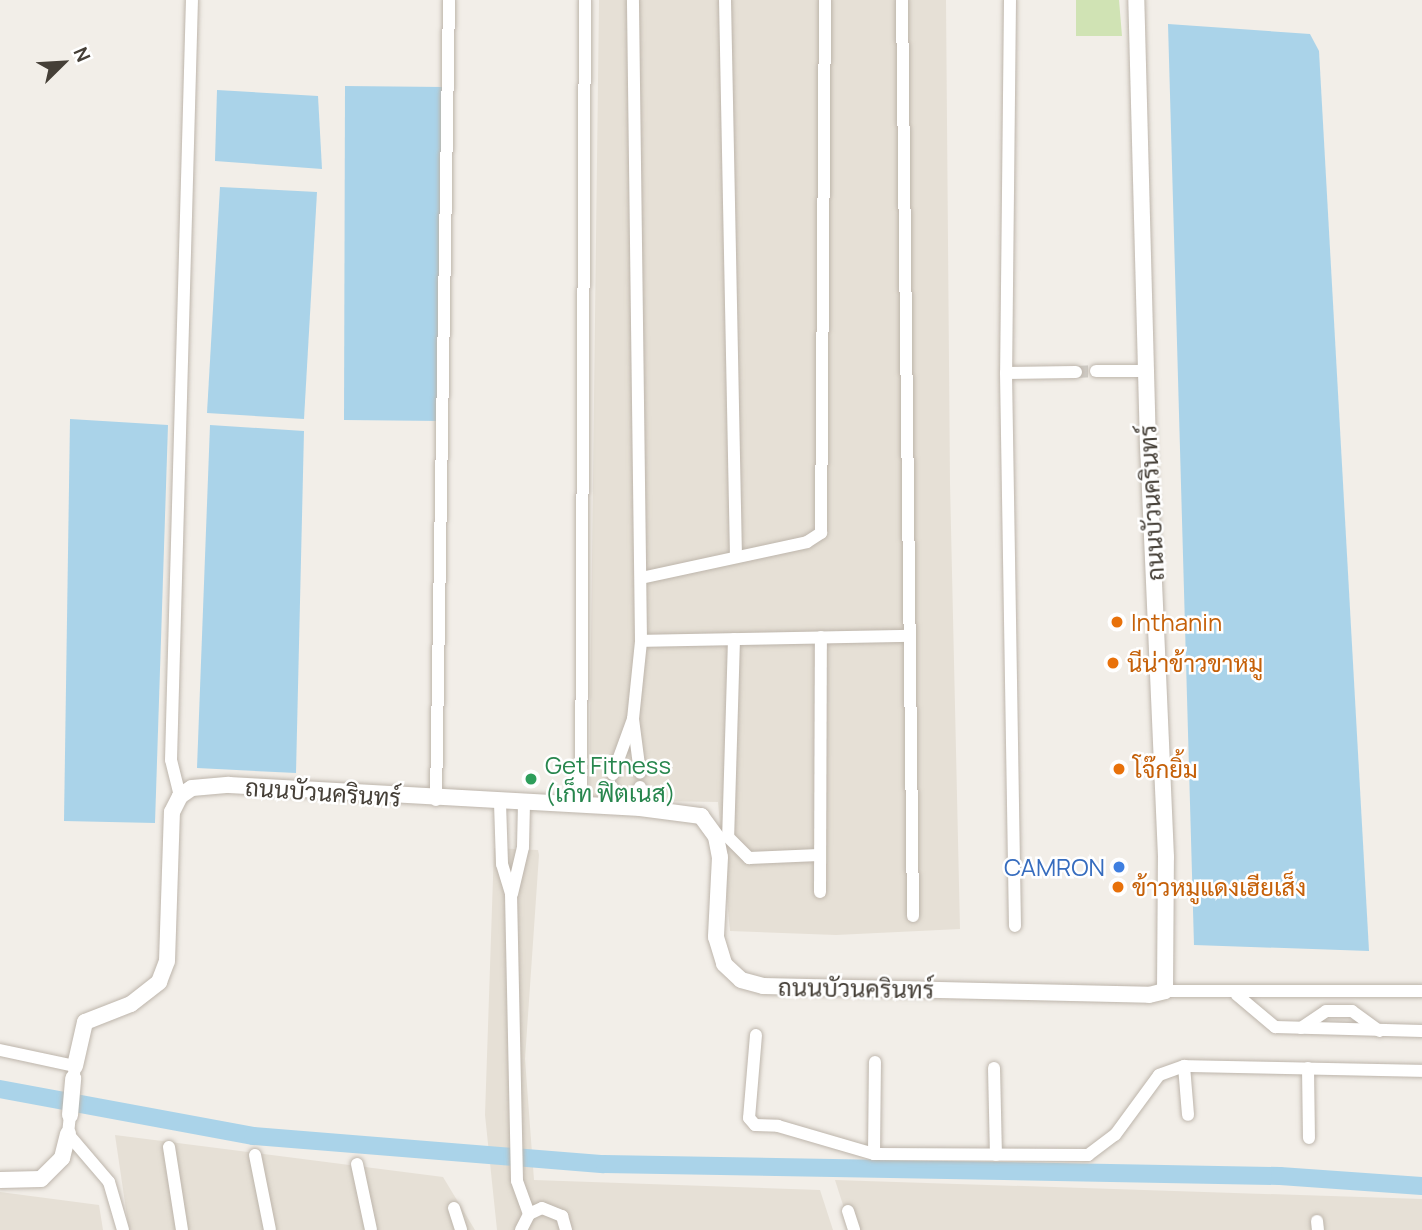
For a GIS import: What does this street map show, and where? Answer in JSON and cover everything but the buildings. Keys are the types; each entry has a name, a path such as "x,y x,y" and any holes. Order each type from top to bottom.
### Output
{"street":[{"path":"0,1180 41,1179 62,1158 68,1134 74,1072 85,1023 131,1004 159,982 167,961 172,812 180,796 171,760 192,0"},
{"path":"436,800 449,0"},
{"path":"581,805 585,0"},
{"path":"612,806 612,780 633,719 641,641 633,0"},
{"path":"725,0 736,557"},
{"path":"641,579 807,542 821,533 825,0"},
{"path":"902,0 907,636 913,916"},
{"path":"1010,0 1006,373 1016,926"},
{"name":"ถนนบัวนครินทร์","path":"180,796 192,788 229,785 436,800 612,806 701,816 716,837 720,857 716,937 724,964 741,980 763,986 1149,995 1165,991 1166,844 1146,371 1136,0"},
{"path":"1096,371 1146,371"},
{"path":"1006,373 1076,372"},
{"path":"641,641 907,636"},
{"path":"820,892 821,637"},
{"path":"734,639 728,837 749,858 819,855"},
{"path":"633,719 640,773"},
{"path":"640,788 640,808"},
{"path":"500,803 500,849 512,894"},
{"path":"521,1230 528,1214 517,1181 513,1114 512,894 523,850 524,804"},
{"path":"1165,991 1237,995 1422,991"},
{"path":"1237,995 1275,1027 1422,1031"},
{"path":"1301,1028 1326,1011 1352,1011 1380,1031"},
{"path":"756,1034 750,1118 755,1125 778,1126 874,1153 1088,1155 1115,1135 1159,1075 1184,1066 1422,1071"},
{"path":"0,1050 74,1072"},
{"path":"874,1153 875,1062"},
{"path":"1184,1066 1188,1115"},
{"path":"995,1068 996,1155"},
{"path":"1308,1068 1308,1138"},
{"path":"68,1134 109,1182 123,1230"},
{"path":"169,1147 182,1230"},
{"path":"255,1155 270,1230"},
{"path":"357,1164 371,1230"},
{"path":"454,1208 461,1230"},
{"path":"528,1214 542,1208 553,1210 562,1216 566,1230"},
{"path":"848,1211 854,1230"}],"shaded area":[{"path":"599,0 946,0 950,483 960,929 836,935 730,931 718,802 589,800"},
{"path":"494,848 538,850 539,855 525,1059 534,1180 820,1190 833,1230 497,1230 485,1115"},
{"path":"115,1135 443,1177 475,1230 129,1230"},
{"path":"835,1180 1422,1199 1422,1230 851,1230"},
{"path":"0,1192 99,1205 103,1230 0,1230"}],"green space":[{"path":"1076,0 1119,0 1122,36 1076,36"}],"water":[{"path":"1168,24 1310,34 1319,51 1369,951 1194,945"},
{"path":"345,86 443,87 442,421 344,420"},
{"path":"217,90 318,96 322,169 215,161"},
{"path":"220,187 317,192 304,419 207,413"},
{"path":"70,419 168,425 155,823 64,821"},
{"path":"210,425 304,431 296,773 197,768"}],"waterway":[{"path":"0,1089 253,1136 604,1164 1280,1176 1422,1186"}],"tunnel":[{"path":"1076,372 1096,371"}],"place":[{"name":"Inthanin","path":"1117,622"},
{"name":"นีน่าข้าวขาหมู","path":"1113,663"},
{"name":"โจ๊กยิ้ม","path":"1119,769"},
{"name":"Get Fitness (เก็ท ฟิตเนส)","path":"531,779"},
{"name":"CAMRON","path":"1119,867"},
{"name":"ข้าวหมูแดงเฮียเส็ง","path":"1118,887"}]}
